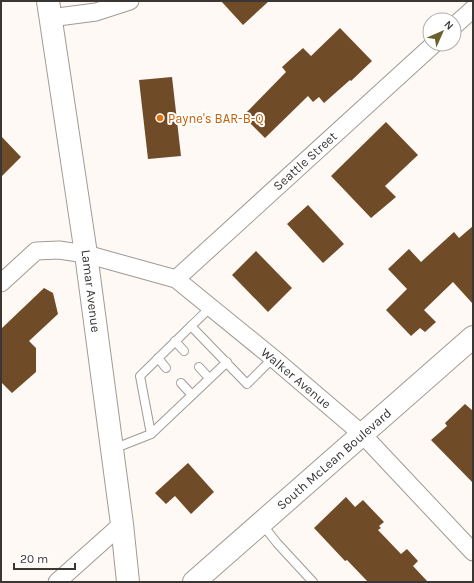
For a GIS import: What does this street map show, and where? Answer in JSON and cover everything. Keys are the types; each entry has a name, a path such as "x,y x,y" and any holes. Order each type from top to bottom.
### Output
{"main road":[{"name":"Lamar Avenue","path":"49,9 86,254 122,524 128,582"},
{"name":"South McLean Boulevard","path":"194,582 473,337"}],"street":[{"path":"49,9 96,12 130,1"},
{"path":"462,19 473,9"},
{"name":"Seattle Street","path":"176,279 425,52"},
{"path":"1,283 36,251 59,250 86,254"},
{"name":"Walker Avenue","path":"86,254 176,279 362,434 473,552"},
{"path":"57,582 122,524"}],"lane":[{"path":"151,434 140,376 211,307"},
{"path":"191,326 248,384 272,358"},
{"path":"176,342 184,351"},
{"path":"158,358 166,368"},
{"path":"112,449 151,434 226,362"},
{"path":"199,367 209,378"},
{"path":"181,383 192,395"},
{"path":"261,523 277,543 314,582"}],"building":[{"path":"221,1 269,1 243,25"},
{"path":"340,28 372,61 351,81 350,80 324,103 319,97 313,102 308,96 265,138 243,116 286,72 282,67 303,48 311,56"},
{"name":"Payne's BAR-B-Q","path":"172,77 181,156 148,159 139,80"},
{"path":"386,122 418,155 385,186 396,197 371,218 331,176"},
{"path":"1,136 21,157 1,177"},
{"path":"308,205 344,244 323,263 287,224"},
{"path":"473,226 473,304 453,282 424,310 436,322 425,332 420,328 411,336 386,310 407,289 388,269 409,249 421,262 454,232 459,238"},
{"path":"256,251 292,288 268,312 232,275"},
{"path":"44,288 53,293 58,314 29,341 36,348 36,372 12,393 1,382 1,329"},
{"path":"465,404 473,411 473,483 431,440 447,426 445,423"},
{"path":"188,463 214,492 191,514 175,496 166,504 155,493"},
{"path":"346,497 355,507 363,500 384,522 379,526 381,528 378,530 401,554 407,549 418,561 413,566 428,582 368,582 347,560 345,561 314,528"}],"place":[{"name":"Payne's BAR-B-Q","path":"160,118"}]}
